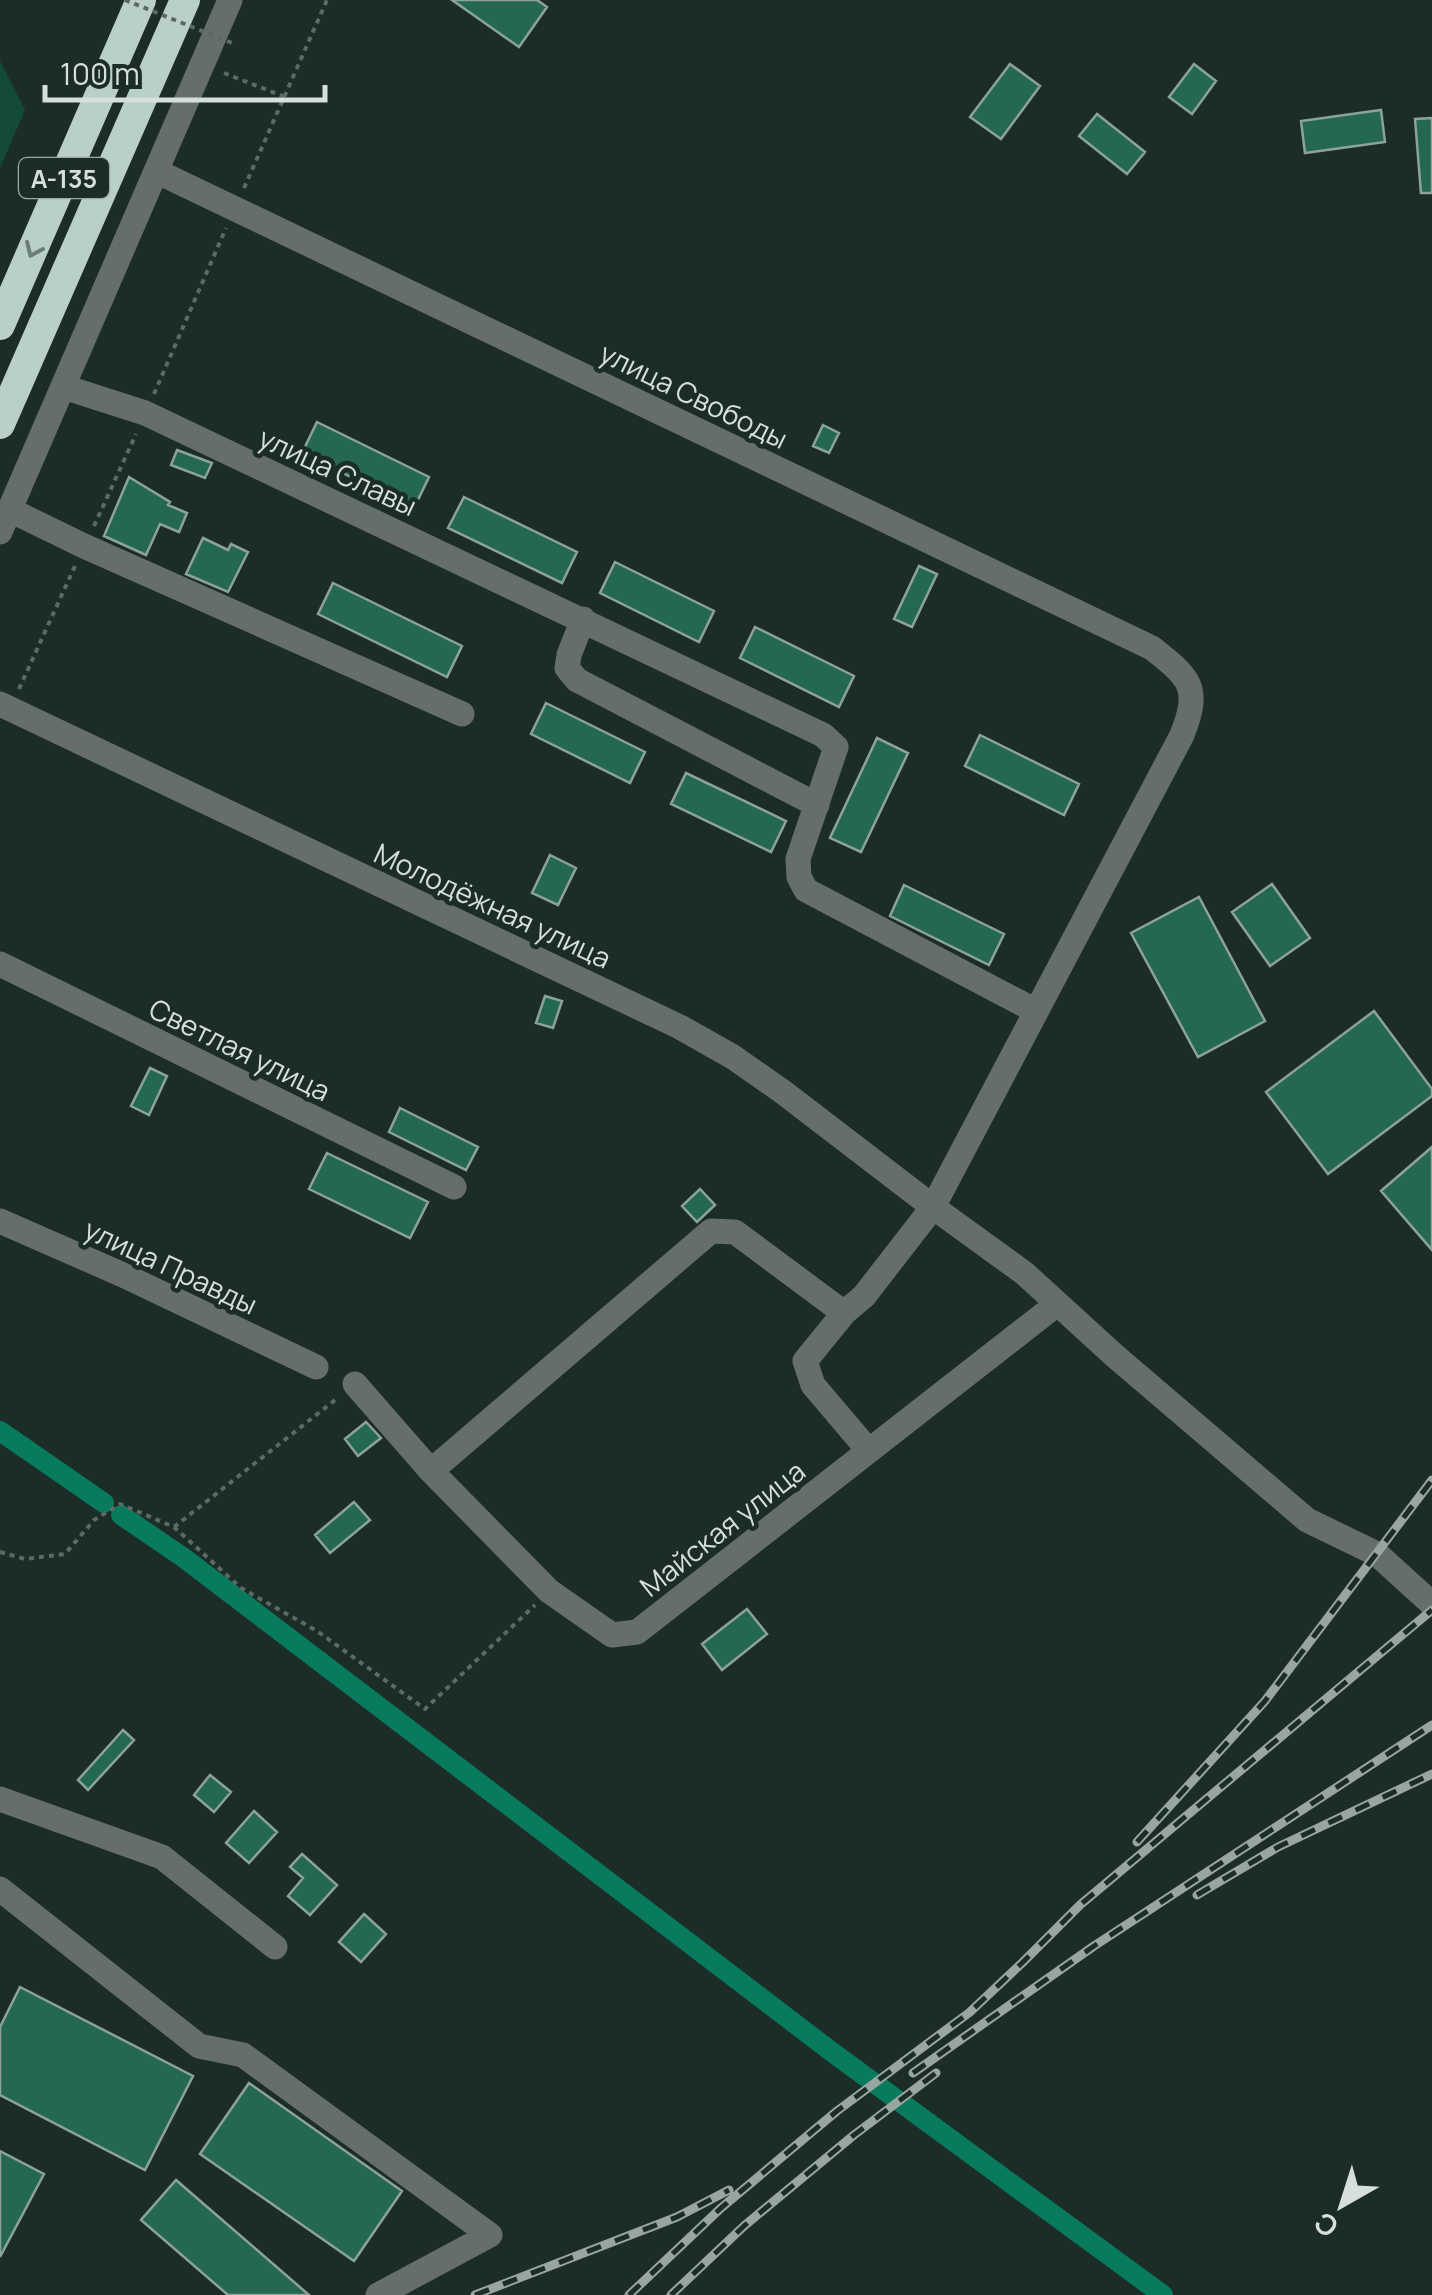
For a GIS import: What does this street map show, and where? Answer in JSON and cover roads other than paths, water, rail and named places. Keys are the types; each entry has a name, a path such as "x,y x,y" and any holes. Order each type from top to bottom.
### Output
{"highway":[{"name":"А-135","path":"0,325 141,0"},
{"name":"А-135","path":"0,424 185,0"}],"street":[{"path":"230,0 5,521 84,546 462,714"},
{"name":"улица Свободы","path":"158,172 1152,648 1178,668 1191,689 1192,709 1182,735 1036,1011"},
{"name":"улица Славы","path":"64,387 146,413 823,734 836,747 798,860 798,877 806,890 1036,1011"},
{"path":"583,619 567,668 576,680 817,806"},
{"name":"Молодёжная улица","path":"5,706 680,1027 733,1057 1024,1273 1308,1520 1377,1554 1432,1604"},
{"name":"Светлая улица","path":"0,964 454,1187"},
{"path":"869,1451 814,1385 805,1361 844,1313 864,1296 933,1207 1036,1011"},
{"name":"улица Правды","path":"0,1221 123,1274 316,1367"},
{"path":"432,1471 711,1231 736,1232 844,1313"},
{"name":"Майская улица","path":"355,1384 432,1471 549,1591 612,1636 637,1632 1057,1304"},
{"path":"0,1799 162,1857 275,1947"},
{"path":"0,1889 200,2046 244,2055 490,2235 378,2295"}],"waterway":[{"path":"0,1431 104,1503"},
{"path":"121,1515 184,1558 832,2052 1163,2295"}],"railway":[{"path":"1137,1842 1265,1701 1432,1480"},
{"path":"629,2295 721,2208 837,2111 970,2012 1080,1905 1432,1610"},
{"path":"913,2073 1094,1946 1432,1725"},
{"path":"1197,1895 1278,1847 1432,1774"},
{"path":"671,2295 744,2226 936,2073"},
{"path":"475,2295 677,2217 729,2190"}]}
